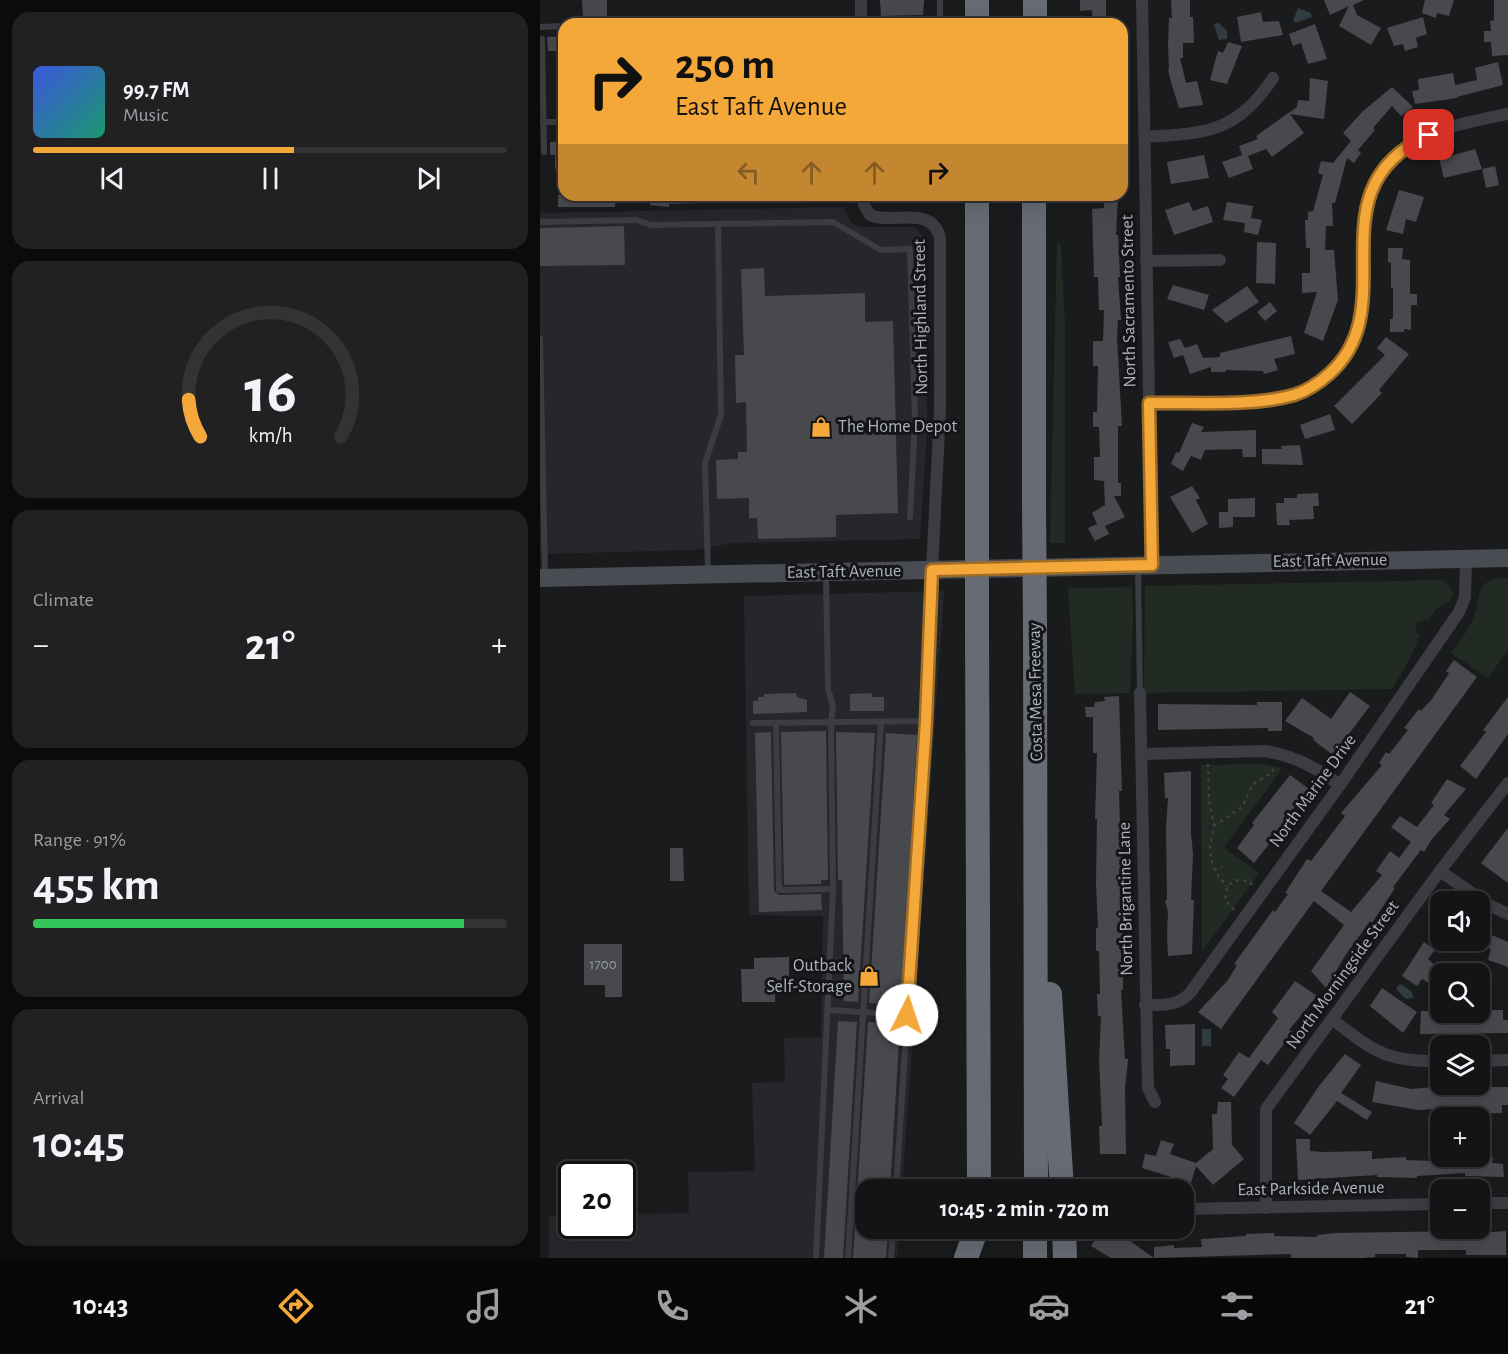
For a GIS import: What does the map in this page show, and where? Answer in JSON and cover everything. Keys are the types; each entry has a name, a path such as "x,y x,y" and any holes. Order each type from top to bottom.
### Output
{"highway":[{"path":"977,0 977,18"},
{"path":"1035,0 1035,18"},
{"path":"977,201 979,1179"},
{"name":"Costa Mesa Freeway","path":"1035,201 1036,1179"},
{"path":"1036,845 1054,1039 1061,1179"},
{"path":"966,1258 974,1239"},
{"path":"978,1239 979,1258"},
{"path":"1035,1239 1035,1258"},
{"path":"1064,1239 1065,1258"}],"main road":[{"name":"East Taft Avenue","path":"542,578 1508,558"}],"street":[{"path":"861,0 861,18"},
{"name":"North Sacramento Street","path":"1142,0 1149,403 1145,565"},
{"path":"1144,137 1193,134 1233,121 1245,113 1259,98 1273,78"},
{"path":"1149,403 1258,401 1295,395 1319,383 1340,364 1354,338 1363,308 1363,226 1369,195 1386,164 1412,143 1446,127 1508,114"},
{"name":"North Highland Street","path":"864,201 870,215 881,219 922,218 933,223 940,238 940,411 932,570"},
{"path":"1146,261 1220,260"},
{"name":"North Marine Drive","path":"1145,1005 1175,1004 1185,999 1263,892 1459,612 1465,597 1466,559"},
{"name":"North Brigantine Lane","path":"1140,693 1148,1088 1155,1102"},
{"path":"1142,754 1266,751 1282,754 1320,770 1340,785"},
{"name":"North Morningside Street","path":"1266,1208 1266,1109 1440,871 1508,783"},
{"path":"1440,871 1488,905 1508,914"},
{"path":"1333,1020 1371,1048 1388,1056 1406,1060 1430,1061"},
{"path":"1490,1060 1508,1060"},
{"path":"1490,1203 1508,1203"},
{"name":"East Parkside Avenue","path":"1194,1209 1430,1204"}],"lane":[{"path":"940,0 940,18"},
{"path":"540,27 558,26"},
{"path":"540,39 542,39 544,152"},
{"path":"543,122 558,122"},
{"path":"540,222 637,220 651,225 833,222 881,249 910,249 915,420 910,517"},
{"path":"708,575 705,463 721,415 718,224"},
{"path":"540,338 542,578"},
{"path":"1140,693 1145,565"},
{"path":"897,1179 926,721 932,570"},
{"path":"816,1258 833,889 831,722 833,706 828,689 825,572"},
{"path":"753,723 926,721"},
{"path":"849,1258 882,722"},
{"path":"776,723 779,890 833,889"},
{"path":"829,1010 907,1015"},
{"path":"891,1258 892,1239"}],"path":[{"path":"1208,752 1209,800 1214,826 1210,854 1214,870 1227,887"},
{"path":"1214,826 1242,807 1253,784 1274,771 1282,754"},
{"path":"1214,870 1222,867"},
{"path":"1244,918 1226,903 1227,887 1234,881 1241,880 1249,882 1263,892"}],"shaded area":[{"path":"1298,8 1311,13 1312,17 1296,23 1293,21"},
{"path":"1218,22 1227,31 1227,39 1219,40 1214,25"},
{"path":"844,207 851,222 860,227 915,227 926,239 927,430 920,539 733,543 694,550 540,554 540,213"},
{"path":"1057,242 1061,245 1065,327 1065,543 1050,543"},
{"path":"1508,578 1508,650 1488,678 1451,653 1473,620 1484,585 1489,581"},
{"path":"1443,580 1453,592 1450,601 1435,610 1428,620 1417,621 1416,633 1420,634 1408,662 1392,689 1146,693 1144,689 1145,586"},
{"path":"1132,587 1130,693 1075,694 1068,588"},
{"name":"Outback Self-Storage","path":"944,591 903,1179 855,1179 855,1239 898,1239 897,1258 549,1258 549,1216 558,1216 558,1239 636,1239 636,1214 689,1213 688,1172 755,1171 752,1083 785,1082 784,1038 821,1037 823,916 749,915 744,596"},
{"path":"1265,764 1282,768 1224,848 1259,873 1202,951 1201,765"},
{"path":"1401,984 1411,991 1414,998 1406,999 1397,990 1397,986"},
{"path":"1202,1029 1211,1029 1211,1046 1202,1046"}],"building":[{"path":"582,0 607,0 607,16 583,16"},
{"path":"880,0 924,0 923,15 881,16"},
{"path":"1080,0 1106,0 1106,18 1093,18 1092,10 1080,11"},
{"path":"1171,0 1190,0 1194,43 1183,43 1183,58 1180,58 1186,83 1197,81 1203,105 1179,108 1171,82 1168,69 1168,45 1169,18 1172,18"},
{"path":"1324,0 1364,0 1353,5 1357,15 1381,28 1371,45 1339,26 1349,6 1330,15"},
{"path":"1425,0 1454,0 1449,16 1437,13 1436,18 1422,13"},
{"path":"1494,0 1508,0 1508,55 1492,56 1491,42 1484,42 1484,31 1491,31 1490,21 1494,20"},
{"path":"1261,12 1263,22 1279,21 1283,35 1241,42 1237,17"},
{"path":"1423,17 1427,34 1416,38 1418,47 1405,51 1403,44 1394,46 1387,28"},
{"path":"1315,24 1327,59 1308,64 1301,43 1293,46 1289,34"},
{"path":"558,36 558,51 548,51 547,37"},
{"path":"1228,42 1242,46 1227,84 1210,80 1218,51 1223,53"},
{"path":"1498,62 1503,85 1457,98 1415,104 1412,91 1419,90 1418,79 1453,73 1455,85 1477,80 1475,68"},
{"path":"1310,78 1328,81 1324,119 1290,114 1304,133 1272,157 1266,149 1248,156 1253,169 1229,178 1222,162 1242,155 1239,146 1258,139 1256,136 1297,107 1298,100 1309,101"},
{"path":"1392,87 1413,107 1401,116 1392,106 1358,150 1361,153 1354,163 1347,158 1335,203 1332,203 1333,226 1326,226 1325,250 1334,250 1338,300 1323,341 1304,333 1317,292 1302,293 1302,273 1310,273 1310,248 1306,248 1305,220 1308,220 1308,212 1313,211 1323,175 1318,173 1321,161 1333,163 1351,141 1343,133 1362,112"},
{"path":"558,141 558,169 555,169 555,155 550,155 550,142"},
{"path":"1475,149 1482,169 1444,178 1439,159"},
{"path":"1204,155 1209,178 1171,184 1167,162"},
{"path":"1495,166 1499,185 1486,188 1482,169"},
{"path":"1399,190 1424,197 1416,222 1406,219 1403,234 1386,230"},
{"path":"558,201 616,201 615,207 558,207"},
{"path":"650,201 701,201 701,203 669,204 669,207 650,205"},
{"path":"1104,201 1118,201 1116,235 1118,235 1121,320 1118,320 1117,338 1122,426 1118,426 1118,483 1121,483 1121,496 1114,496 1125,517 1105,526 1109,534 1095,541 1088,528 1097,524 1092,513 1105,505 1104,481 1094,480 1094,457 1100,457 1099,427 1093,427 1093,412 1097,412 1098,366 1093,366 1093,341 1103,341 1104,310 1099,310 1098,277 1094,277 1092,209 1104,208"},
{"path":"1189,202 1193,211 1208,206 1213,222 1174,235 1165,210"},
{"path":"1227,202 1253,206 1251,218 1262,220 1258,235 1244,232 1245,223 1223,220"},
{"path":"624,226 625,265 540,266 540,228"},
{"path":"1257,242 1276,243 1275,284 1256,283"},
{"path":"1388,248 1403,248 1402,259 1410,260 1410,294 1417,294 1417,305 1411,305 1411,330 1404,329 1404,332 1390,332 1390,319 1393,319 1393,288 1391,288 1391,263 1388,262"},
{"name":"The Home Depot","path":"764,268 765,296 865,293 865,322 893,321 898,513 836,515 836,537 758,539 757,518 749,518 749,498 717,499 716,460 738,459 738,452 747,452 746,402 736,403 735,355 744,355 741,269"},
{"path":"1173,285 1209,295 1204,310 1167,299"},
{"path":"1247,286 1259,302 1226,323 1212,310"},
{"path":"1270,302 1277,311 1265,321 1257,312"},
{"path":"1291,336 1295,354 1274,359 1278,370 1264,374 1263,371 1211,372 1211,367 1190,374 1183,355 1174,358 1168,342 1180,339 1185,348 1197,344 1203,358 1220,357 1220,353"},
{"path":"1386,337 1409,354 1379,390 1382,393 1352,424 1334,406 1385,355 1377,348"},
{"path":"1330,414 1335,430 1305,439 1300,425"},
{"path":"1192,423 1204,427 1201,432 1256,430 1256,457 1243,457 1242,449 1205,450 1201,460 1191,456 1183,471 1171,464 1176,452 1179,453"},
{"path":"1300,445 1303,465 1262,464 1262,449 1282,449 1281,446"},
{"path":"1192,486 1200,498 1196,500 1208,524 1192,533 1170,497"},
{"path":"1318,493 1319,506 1313,506 1314,519 1289,520 1290,525 1277,525 1276,503 1284,503 1284,498 1297,498 1297,494"},
{"path":"1255,498 1255,517 1233,517 1233,527 1219,528 1219,512 1228,512 1228,499"},
{"path":"1454,660 1477,677 1321,891 1351,912 1382,875 1376,871 1390,851 1399,858 1411,842 1391,827 1400,816 1417,827 1434,805 1431,803 1447,779 1466,789 1444,815 1450,819 1424,852 1421,850 1393,887 1395,888 1372,923 1370,921 1345,956 1326,988 1311,971 1344,925 1314,901 1221,1029 1198,1012 1228,980 1237,965 1234,964 1273,910 1275,912 1288,894 1285,893 1307,859 1311,861 1345,816 1341,813 1382,765 1379,763 1386,752 1389,754 1408,730 1404,728 1419,709 1421,711 1432,699 1449,673 1446,671"},
{"path":"1350,692 1370,706 1333,755 1313,740 1314,738 1285,721 1302,698 1331,719"},
{"path":"796,693 797,697 807,700 807,712 753,714 753,701 758,701 758,697 764,697 764,694"},
{"path":"872,693 872,697 884,697 884,711 850,711 850,694"},
{"path":"1119,696 1122,791 1119,791 1120,828 1124,861 1123,990 1121,990 1125,1059 1128,1059 1125,1089 1126,1154 1100,1154 1101,1016 1098,1016 1097,994 1100,994 1099,951 1096,951 1096,928 1098,928 1097,819 1095,819 1097,753 1093,753 1093,717 1086,717 1085,707 1094,707 1095,702 1105,701 1104,697"},
{"path":"1508,697 1508,734 1476,779 1460,766 1486,732 1483,730"},
{"path":"1257,702 1282,702 1282,731 1268,731 1268,728 1158,730 1158,704 1257,705"},
{"path":"826,731 828,880 821,880 821,884 784,885 781,732"},
{"path":"771,732 774,891 779,895 821,894 822,910 759,912 755,733"},
{"path":"836,732 875,733 858,1002 844,1001 842,880 838,880"},
{"path":"886,733 917,735 901,1005 869,1003"},
{"path":"1191,771 1193,854 1191,900 1194,900 1192,954 1168,956 1168,912 1165,900 1167,900 1168,798 1165,798 1164,773"},
{"path":"1290,775 1309,789 1254,863 1237,848 1254,825 1252,823"},
{"path":"1508,828 1508,883 1481,863"},
{"path":"670,848 683,848 684,881 670,881"},
{"path":"1490,934 1508,942 1508,967 1488,960 1491,949"},
{"path":"1424,942 1430,946 1430,951 1434,951 1428,959 1432,963 1430,963 1429,983 1422,979 1417,986 1402,976"},
{"path":"584,944 622,944 622,997 605,997 605,985 584,985"},
{"path":"789,957 789,985 775,985 775,1002 742,1002 741,969 754,969 754,958"},
{"path":"1295,981 1317,996 1289,1030 1293,1032 1268,1065 1261,1060 1234,1097 1221,1088 1228,1079 1223,1075 1239,1052 1249,1058 1278,1018 1272,1012"},
{"path":"1382,988 1417,1012 1403,1033 1370,1006"},
{"path":"1490,1010 1503,1010 1503,1020 1508,1020 1508,1033 1420,1034 1421,1011 1430,1011 1430,1023 1490,1023"},
{"path":"838,1021 857,1022 843,1258 824,1258"},
{"path":"868,1023 900,1024 891,1179 858,1179"},
{"path":"1195,1024 1195,1065 1170,1066 1170,1049 1166,1049 1165,1025"},
{"path":"1345,1054 1361,1065 1341,1093 1372,1112 1367,1120 1337,1101 1310,1135 1294,1123 1319,1086"},
{"path":"1376,1081 1411,1089 1430,1087 1430,1095 1490,1095 1491,1087 1508,1087 1508,1105 1502,1105 1502,1113 1490,1113 1490,1107 1430,1107 1430,1109 1418,1110 1372,1102"},
{"path":"1218,1102 1231,1102 1232,1145 1244,1159 1213,1185 1196,1166 1192,1179 1178,1179 1142,1168 1145,1154 1156,1156 1161,1140 1174,1144 1170,1154 1196,1163 1213,1149 1212,1114 1217,1114"},
{"path":"1296,1139 1310,1139 1310,1151 1372,1151 1372,1159 1406,1157 1406,1160 1430,1161 1430,1167 1490,1167 1490,1157 1493,1157 1492,1163 1503,1164 1504,1177 1465,1176 1465,1173 1417,1176 1417,1178 1377,1177 1377,1175 1298,1180"},
{"path":"855,1227 855,1239 887,1239 886,1258 853,1258"},
{"path":"1506,1231 1506,1255 1466,1255 1466,1250 1418,1250 1418,1258 1406,1257 1406,1254 1375,1254 1375,1257 1363,1258 1291,1258 1291,1254 1154,1258 1154,1247 1174,1245 1174,1248 1202,1247 1201,1239 1274,1233 1274,1236 1317,1237 1317,1235 1430,1232 1430,1239 1490,1239 1490,1232"},
{"path":"1096,1239 1127,1239 1154,1258 1111,1258 1091,1246"}],"place":[{"name":"The Home Depot","path":"821,427"},
{"name":"Outback Self-Storage","path":"869,976"}],"route":[{"path":"907,1015 926,721 932,570 1152,565 1149,403 1258,401 1295,395 1319,383 1340,364 1354,338 1363,308 1363,226 1369,195 1386,164 1412,143 1429,135"}]}
